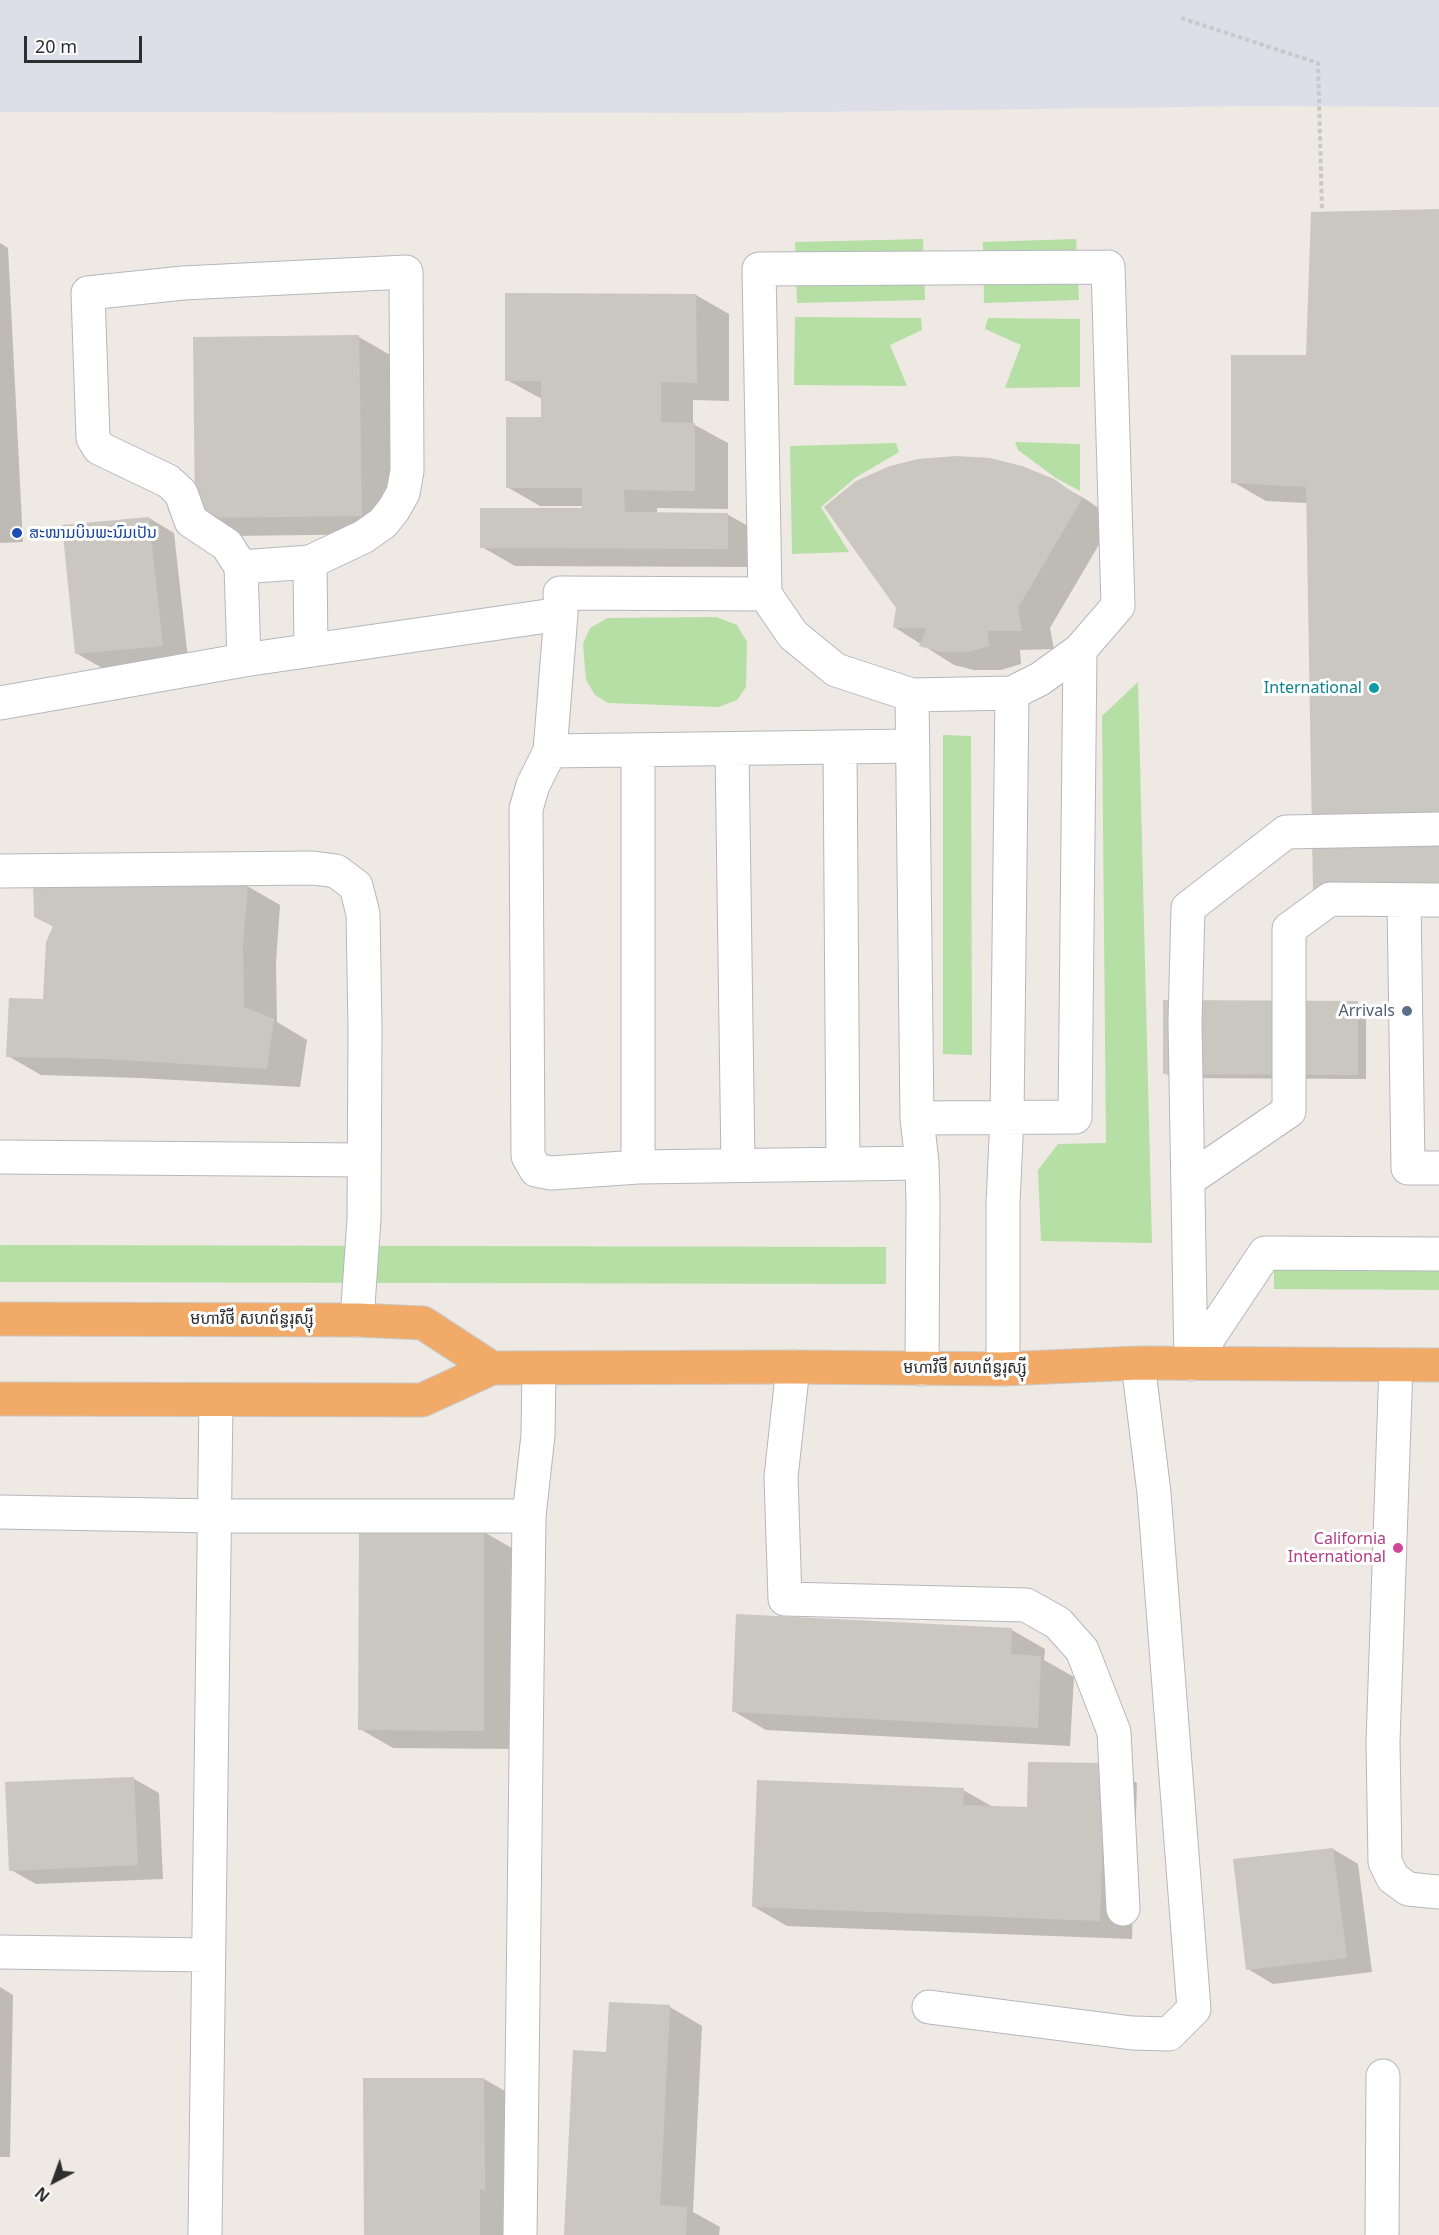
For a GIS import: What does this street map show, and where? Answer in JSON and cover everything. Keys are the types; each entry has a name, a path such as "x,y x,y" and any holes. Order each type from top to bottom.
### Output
{"highway":[{"name":"មហាវិថី សហព័ន្ធរុស្ស៊ី","path":"0,1319 357,1320 423,1323 492,1368"},
{"name":"មហាវិថី សហព័ន្ធរុស្ស៊ី","path":"0,1399 422,1400 492,1368 793,1367 1003,1370 1138,1363 1439,1365"}],"street":[{"path":"1108,267 1118,606 1080,650 1040,679 1012,693 912,695 836,670 794,635 765,594 759,270 1108,267"},
{"path":"241,567 310,562 363,537 383,523 403,493 407,471 406,272 183,283 88,293 93,438 99,448 168,481 181,493 191,521 227,545 241,567 244,660"},
{"path":"310,562 311,650"},
{"path":"765,594 560,593 561,614 550,751 532,785 526,809 528,1156 536,1170 551,1173 638,1167 922,1163"},
{"path":"0,703 244,660 561,614"},
{"path":"917,1118 1075,1117 1080,650"},
{"path":"1003,1370 1003,1203 1007,1117 1012,693"},
{"path":"912,695 917,1118 922,1163 922,1369"},
{"path":"550,751 913,746"},
{"path":"840,747 843,1164"},
{"path":"732,749 738,1165"},
{"path":"638,750 638,1167"},
{"path":"1191,1364 1185,1022 1188,908 1286,832 1439,829"},
{"path":"0,871 313,868 336,871 356,886 363,914 364,1160 364,1219 357,1320"},
{"path":"1188,1180 1289,1111 1289,929 1330,899 1439,900"},
{"path":"1404,900 1408,1168 1439,1168"},
{"path":"0,1157 364,1160"},
{"path":"1191,1364 1265,1253 1439,1254"},
{"path":"929,2007 1131,2033 1169,2034 1194,2009 1154,1493 1138,1363"},
{"path":"1396,1365 1383,1742 1385,1862 1393,1878 1408,1889 1439,1892"},
{"path":"793,1367 781,1477 785,1599 1026,1605 1058,1623 1082,1650 1113,1732 1123,1909"},
{"path":"520,2235 529,1516 538,1435 539,1369"},
{"path":"205,2235 216,1400"},
{"path":"0,1512 213,1516 529,1516"},
{"path":"0,1952 208,1955"},
{"path":"1382,2235 1383,2076"}],"path":[{"path":"1181,18 1318,63 1322,211"}],"shaded area":[{"path":"0,0 1439,0 1439,107 1249,106 738,113 0,112"}],"green space":[{"path":"923,239 925,300 797,303 795,242"},
{"path":"1076,239 1079,300 984,303 983,242"},
{"path":"795,317 921,318 922,330 890,345 907,386 794,385"},
{"path":"988,318 1080,319 1080,387 1005,388 1021,345 985,329"},
{"path":"1015,442 1080,444 1080,491 1056,478 1018,450"},
{"path":"896,443 899,452 855,478 821,507 849,552 792,554 790,446"},
{"path":"716,617 737,625 747,642 746,687 737,700 719,707 608,703 595,695 586,680 583,644 590,628 608,618"},
{"path":"1138,682 1152,1243 1041,1241 1038,1170 1058,1144 1106,1143 1102,716"},
{"path":"943,735 971,736 972,1055 943,1054"},
{"path":"0,1245 886,1247 886,1284 0,1282"},
{"path":"1274,1255 1439,1256 1439,1290 1274,1289"}],"building":[{"name":"International","path":"1439,209 1439,890 1313,890 1306,487 1231,483 1231,355 1306,355 1311,212"},
{"path":"505,293 696,294 697,383 661,382 661,422 695,423 695,491 624,490 625,512 728,513 728,549 480,548 480,508 582,508 582,488 506,488 506,417 541,417 541,381 505,381"},
{"path":"359,335 362,516 195,518 193,337"},
{"path":"956,456 990,458 1022,466 1054,479 1082,499 1018,608 1022,631 987,631 989,646 967,652 940,652 919,646 927,628 893,628 896,608 824,507 856,481 890,466 918,459"},
{"path":"149,517 163,646 75,654 62,525"},
{"path":"33,883 248,885 243,944 244,1007 274,1019 267,1069 106,1059 6,1057 9,998 43,999 46,942 53,926 34,917"},
{"path":"1163,1000 1358,1001 1358,1075 1163,1074"},
{"path":"359,1529 484,1531 484,1731 358,1730"},
{"path":"736,1614 1012,1628 1011,1654 1041,1656 1038,1728 732,1712"},
{"path":"1028,1762 1105,1763 1100,1921 752,1907 757,1780 964,1788 963,1805 1027,1807"},
{"path":"134,1777 138,1865 9,1871 5,1782"},
{"path":"1333,1848 1347,1958 1246,1970 1233,1859"},
{"path":"609,2002 670,2005 660,2205 687,2207 686,2235 564,2235 573,2050 606,2052"},
{"path":"363,2078 484,2078 485,2190 480,2189 480,2235 364,2235"}],"place":[{"name":"ສະໜາມບິນພະນົມເປັນ","path":"17,533"},
{"name":"International","path":"1374,688"},
{"name":"Arrivals","path":"1407,1011"},
{"name":"California International","path":"1398,1548"}]}
